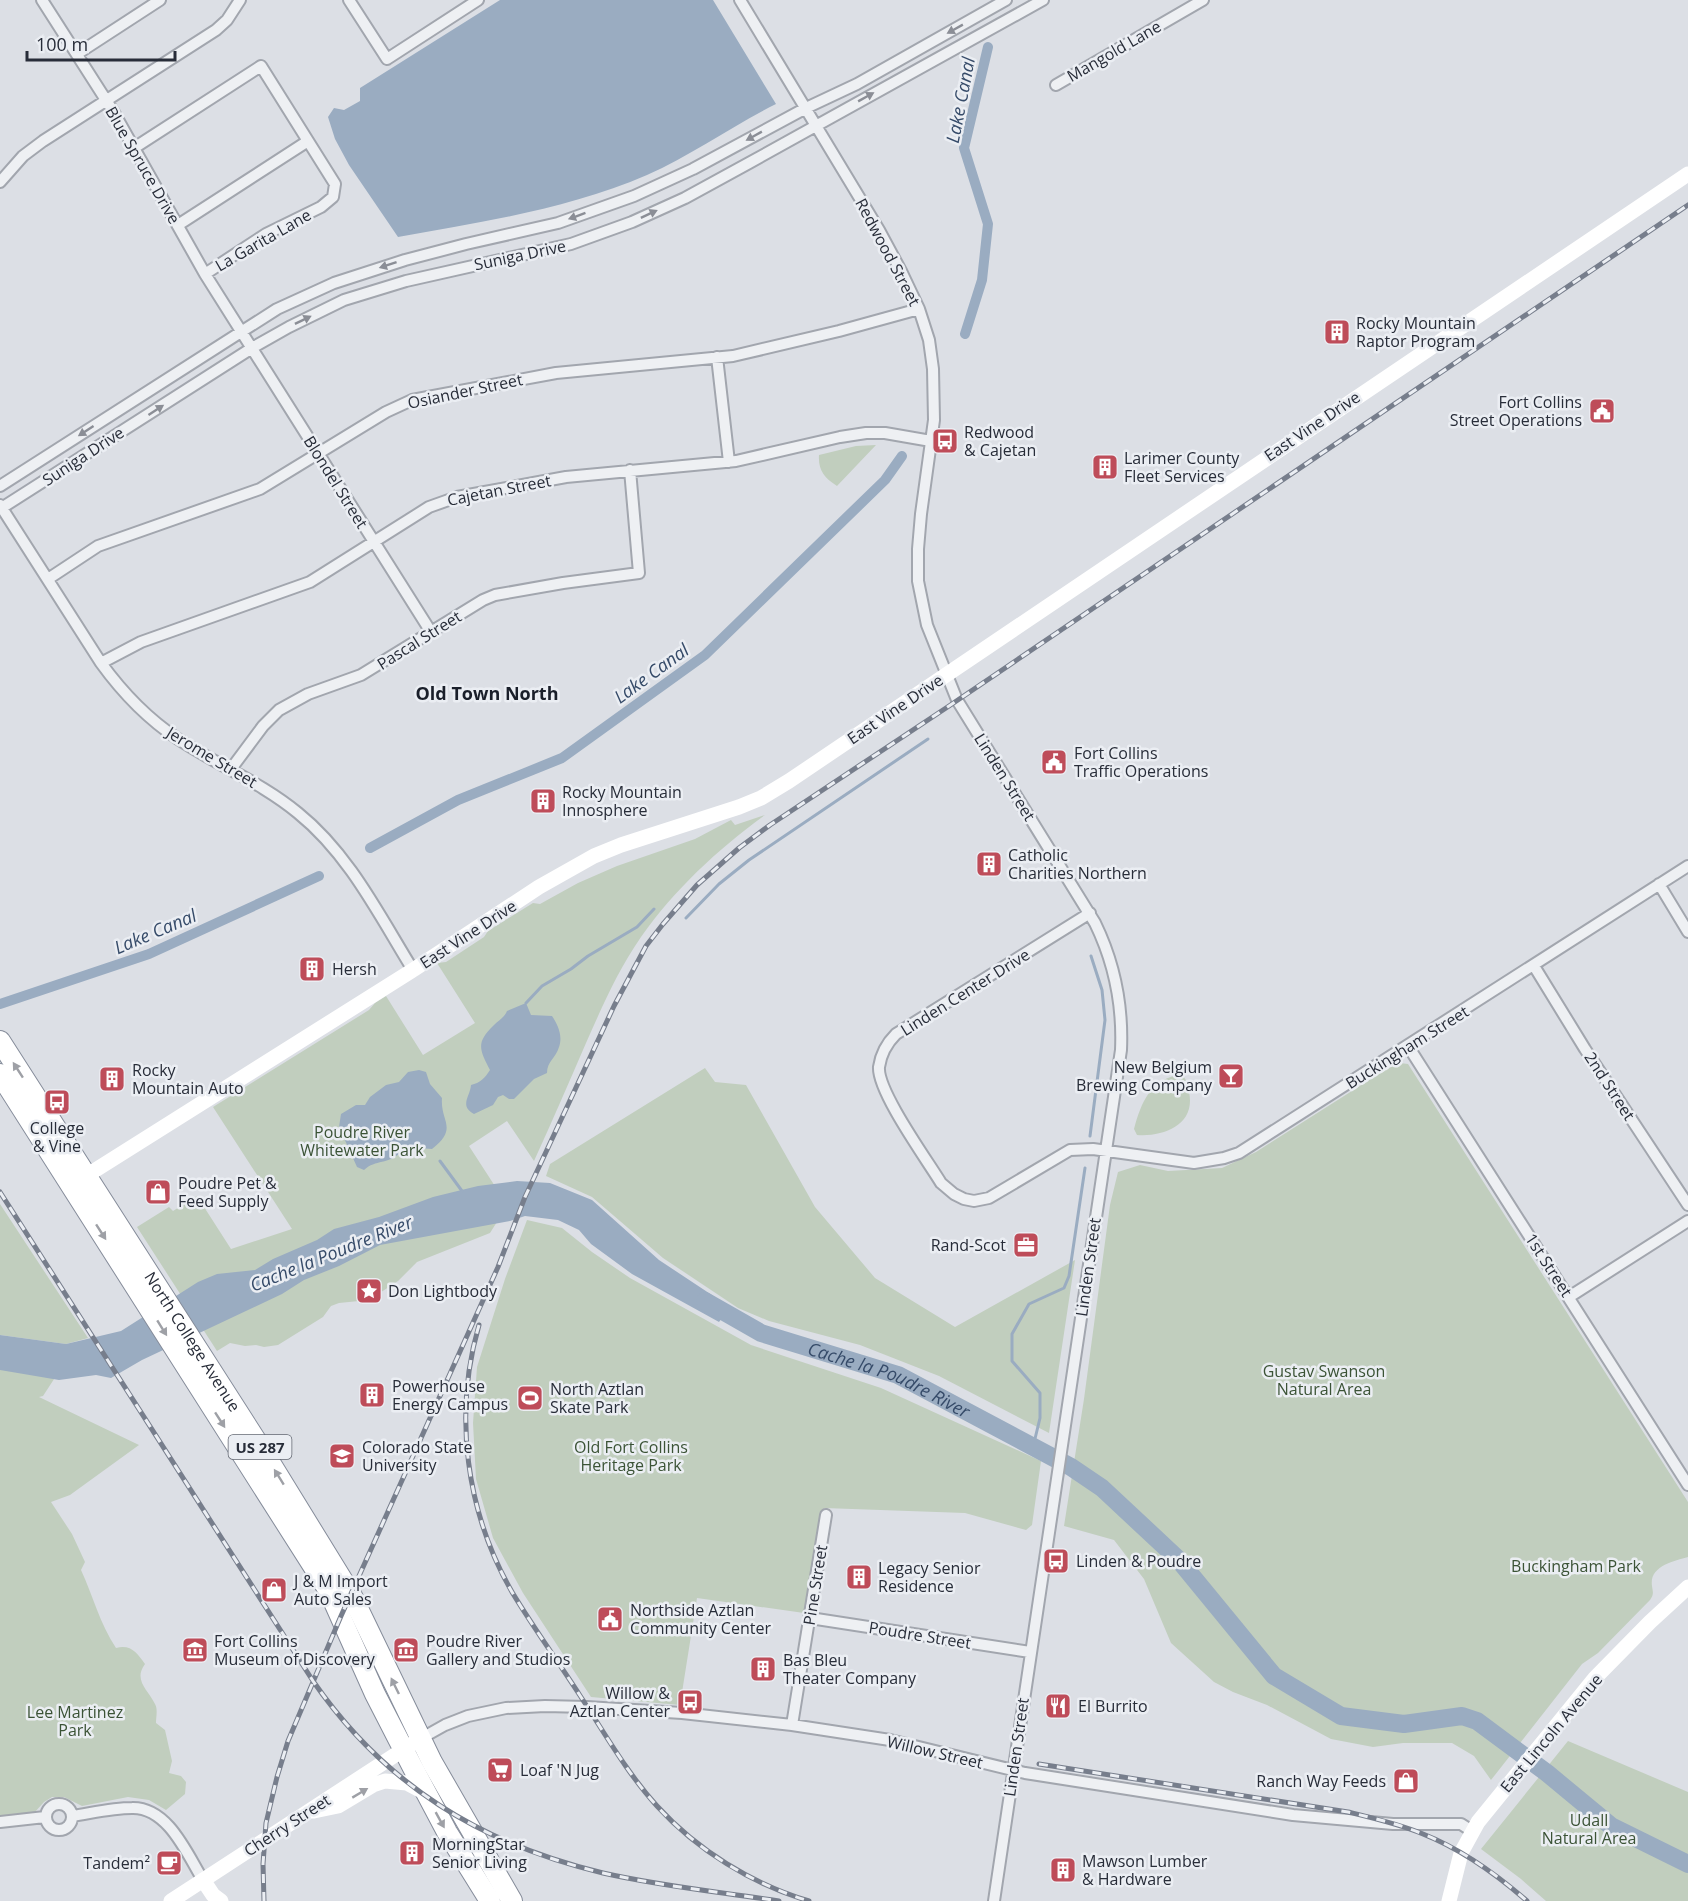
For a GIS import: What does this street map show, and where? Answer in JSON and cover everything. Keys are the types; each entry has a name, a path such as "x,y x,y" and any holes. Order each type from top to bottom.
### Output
{"highway":[{"name":"North College Avenue","path":"0,1041 78,1181"},
{"name":"North College Avenue","path":"0,1074 78,1181 201,1373 329,1591 375,1694 412,1744 512,1901"},
{"name":"North College Avenue","path":"412,1744 426,1793 451,1839 490,1901"},
{"path":"481,1849 506,1871 527,1901"}],"main road":[{"name":"East Vine Drive","path":"78,1181 539,887 594,856 621,845 716,816 760,798 789,781 1688,174"},
{"name":"East Lincoln Avenue","path":"1449,1901 1456,1866 1472,1831 1500,1794 1563,1716 1622,1649 1688,1587"},
{"name":"Cherry Street","path":"171,1901 412,1744"},
{"path":"306,1813 338,1806 373,1785 385,1781 407,1783 426,1793"},
{"path":"203,1880 216,1899"}],"street":[{"name":"Blue Spruce Drive","path":"42,0 106,100 205,274 241,331"},
{"path":"76,54 160,0"},
{"path":"0,182 23,156 216,30 227,20 240,0"},
{"path":"349,0 387,59 464,4 478,0"},
{"name":"Redwood Street","path":"740,0 902,271 919,309 929,340 933,369 934,420 921,514 918,581 927,625 946,674"},
{"name":"Suniga Drive","path":"0,486 277,309 334,283 405,260 558,223 634,196 693,170 806,108 856,84 1006,0"},
{"name":"Suniga Drive","path":"1,507 252,348 344,300 405,280 571,244 632,222 684,198 1043,0"},
{"name":"Mangold Lane","path":"1056,85 1203,0"},
{"path":"134,148 261,66 308,141 178,225"},
{"name":"La Garita Lane","path":"205,274 266,234 321,207 333,197 335,184 308,141"},
{"name":"Osiander Street","path":"48,579 98,546 260,489 386,412 412,400 556,373 733,356 829,334 919,309"},
{"name":"Blondel Street","path":"241,331 431,632"},
{"path":"717,357 729,462"},
{"name":"Cajetan Street","path":"101,663 141,642 310,582 429,507 445,500 566,477 729,462 866,433 885,433 931,441"},
{"name":"Pascal Street","path":"231,769 256,734 279,710 308,694 361,675 483,600 495,595 563,583 639,573 630,470"},
{"name":"Jerome Street","path":"1,507 101,663 120,687 162,727 280,798 324,837 351,870 413,969"},
{"name":"Linden Street","path":"946,674 957,700 1090,913 1111,959 1121,1010 1121,1050 994,1901"},
{"name":"Buckingham Street","path":"1105,1151 1194,1163 1224,1158 1252,1145 1688,866"},
{"path":"1659,884 1688,932"},
{"name":"Linden Center Drive","path":"1090,913 896,1034 883,1052 879,1068 884,1090 941,1183 964,1199 989,1198 1070,1150 1085,1148 1105,1151"},
{"name":"2nd Street","path":"1534,966 1585,1049 1688,1205"},
{"name":"1st Street","path":"1408,1046 1688,1485"},
{"path":"1569,1298 1688,1221"},
{"name":"Pine Street","path":"792,1725 826,1515"},
{"name":"Poudre Street","path":"810,1618 1030,1652"},
{"name":"Willow Street","path":"412,1744 445,1725 468,1716 506,1708 587,1707 682,1713 792,1725 890,1740 1012,1770 1293,1815 1393,1824 1461,1824 1472,1831"},
{"path":"58,1803 69,1808 72,1816 68,1827 60,1830 49,1825 45,1817 49,1807 58,1803"},
{"path":"72,1816 132,1808 153,1812 164,1820 203,1880"},
{"path":"0,1822 45,1817"}],"green space":[{"path":"876,445 837,486 825,477 819,455 856,446"},
{"name":"Poudre River Whitewater Park","path":"765,815 698,871 654,919 641,937 604,1002 534,1161 507,1121 469,1146 502,1197 502,1214 490,1233 417,1262 398,1281 369,1300 331,1306 323,1317 278,1345 264,1347 230,1343 217,1351 137,1227 169,1207 173,1211 197,1196 231,1249 292,1229 213,1107 369,1010 386,996 423,1055 475,1023 437,963 446,962 484,937 488,931 533,903 540,904 578,883 617,866 695,839 731,820 735,825"},
{"name":"Gustav Swanson Natural Area","path":"1400,1063 1408,1064 1688,1502 1688,1557 1658,1569 1652,1579 1653,1595 1650,1600 1598,1653 1582,1664 1491,1780 1474,1756 1452,1743 1403,1743 1373,1747 1331,1739 1267,1705 1214,1682 1171,1643 1144,1579 1114,1540 1064,1526 1110,1205 1118,1172 1140,1165 1168,1171 1222,1168 1256,1152 1385,1070"},
{"path":"705,1068 715,1082 746,1085 815,1207 875,1278 955,1327 1075,1260 1049,1433 939,1376 860,1345 769,1321 738,1308 663,1258 592,1197 546,1176 550,1164"},
{"path":"1182,1075 1188,1085 1190,1103 1183,1120 1168,1131 1137,1135 1134,1129 1149,1093 1162,1081"},
{"path":"0,1204 88,1338 66,1344 0,1335"},
{"name":"Old Fort Collins Heritage Park","path":"527,1220 562,1228 630,1278 751,1345 881,1388 1041,1461 1032,1525 1026,1530 965,1513 824,1508 804,1613 697,1598 680,1705 591,1697 523,1593 493,1538 476,1479 473,1423 477,1367 505,1279"},
{"name":"Lee Martinez Park","path":"0,1359 58,1373 43,1396 39,1397 139,1445 70,1495 51,1502 72,1534 85,1562 81,1570 110,1639 116,1648 130,1648 145,1664 141,1680 156,1706 156,1723 165,1730 172,1761 169,1773 181,1776 186,1782 185,1794 166,1810 149,1800 128,1797 82,1806 64,1797 52,1797 34,1813 0,1818"},
{"name":"Udall Natural Area","path":"1568,1741 1688,1792 1688,1901 1546,1901 1481,1849"}],"water":[{"path":"500,0 713,0 776,104 664,167 617,187 556,206 398,237 349,165 335,139 328,117 334,108 344,110 360,101 360,88"},
{"path":"526,1003 531,1015 552,1016 560,1035 558,1051 548,1065 547,1073 534,1079 514,1099 503,1095 498,1097 493,1105 474,1114 466,1104 471,1085 482,1080 490,1070 481,1047 484,1037 507,1011"},
{"path":"419,1070 426,1072 430,1084 442,1098 447,1130 445,1136 432,1149 419,1148 409,1155 401,1152 391,1159 373,1164 364,1170 357,1167 339,1127 341,1114 356,1105 365,1105 370,1097 386,1085 399,1082 408,1072"},
{"path":"517,1181 550,1183 592,1200 659,1260 730,1307 719,1322 632,1274 591,1244 579,1230 558,1220 525,1216 510,1221 380,1245 142,1360 111,1378 96,1375 59,1380 0,1370 0,1335 66,1344 121,1331 198,1282 217,1274 255,1270 273,1259 317,1240 334,1229 379,1217 433,1197 478,1186"}],"waterway":[{"name":"Lake Canal","path":"965,334 982,280 988,224 964,148 988,47"},
{"name":"Lake Canal","path":"370,848 458,800 562,758 705,655 885,480 902,456"},
{"path":"686,918 719,884 749,860 928,739"},
{"name":"Lake Canal","path":"0,1004 149,954 319,876"},
{"path":"526,1003 542,986 637,927 654,909"},
{"path":"1090,1136 1105,1020 1102,990 1091,956"},
{"path":"440,1161 462,1191"},
{"path":"1033,1447 1040,1418 1040,1393 1012,1361 1012,1334 1029,1304 1064,1288 1069,1276 1085,1168"},
{"name":"Cache la Poudre River","path":"705,1301 761,1333 898,1375 1071,1467 1102,1488 1178,1559 1274,1676 1341,1716 1404,1724 1462,1716 1477,1721 1547,1773 1611,1826 1688,1864"}],"railway":[{"path":"264,1901 263,1864 266,1823 288,1741 341,1616 498,1267 525,1197 614,1006 646,946 663,924 697,885 739,848 770,825 1688,205"},
{"path":"0,1192 313,1681 341,1718 372,1751 404,1780 439,1805 477,1827 558,1861 625,1878 779,1901"},
{"path":"479,1325 471,1359 467,1393 468,1462 474,1496 484,1529 496,1561 512,1592 626,1766 657,1806 690,1837 727,1864 767,1885 809,1901"},
{"path":"1039,1764 1348,1812 1386,1822 1414,1830 1451,1847 1503,1881 1527,1901"}],"place":[{"name":"Rocky Mountain Raptor Program","path":"1337,332"},
{"name":"Fort Collins Street Operations","path":"1602,411"},
{"name":"Redwood & Cajetan","path":"945,441"},
{"name":"Larimer County Fleet Services","path":"1105,467"},
{"name":"Fort Collins Traffic Operations","path":"1054,762"},
{"name":"Rocky Mountain Innosphere","path":"543,801"},
{"name":"Catholic Charities Northern","path":"989,864"},
{"name":"Hersh","path":"312,969"},
{"name":"New Belgium Brewing Company","path":"1231,1076"},
{"name":"Rocky Mountain Auto","path":"112,1079"},
{"name":"College & Vine","path":"57,1102"},
{"name":"Poudre Pet & Feed Supply","path":"158,1192"},
{"name":"Rand-Scot","path":"1026,1245"},
{"name":"Don Lightbody","path":"369,1291"},
{"name":"Powerhouse Energy Campus","path":"372,1395"},
{"name":"North Aztlan Skate Park","path":"530,1398"},
{"name":"Colorado State University","path":"342,1456"},
{"name":"Linden & Poudre","path":"1056,1561"},
{"name":"Legacy Senior Residence","path":"859,1577"},
{"name":"J & M Import Auto Sales","path":"274,1590"},
{"name":"Northside Aztlan Community Center","path":"610,1619"},
{"name":"Fort Collins Museum of Discovery","path":"195,1650"},
{"name":"Poudre River Gallery and Studios","path":"406,1650"},
{"name":"Bas Bleu Theater Company","path":"763,1669"},
{"name":"Willow & Aztlan Center","path":"690,1702"},
{"name":"El Burrito","path":"1058,1706"},
{"name":"Loaf 'N Jug","path":"500,1770"},
{"name":"Ranch Way Feeds","path":"1406,1781"},
{"name":"MorningStar Senior Living","path":"412,1853"},
{"name":"Tandem²","path":"169,1863"},
{"name":"Mawson Lumber & Hardware","path":"1063,1870"}],"district":[{"name":"Old Town North","path":"487,693"}],"park label":[{"name":"Buckingham Park","path":"1576,1566"}]}
